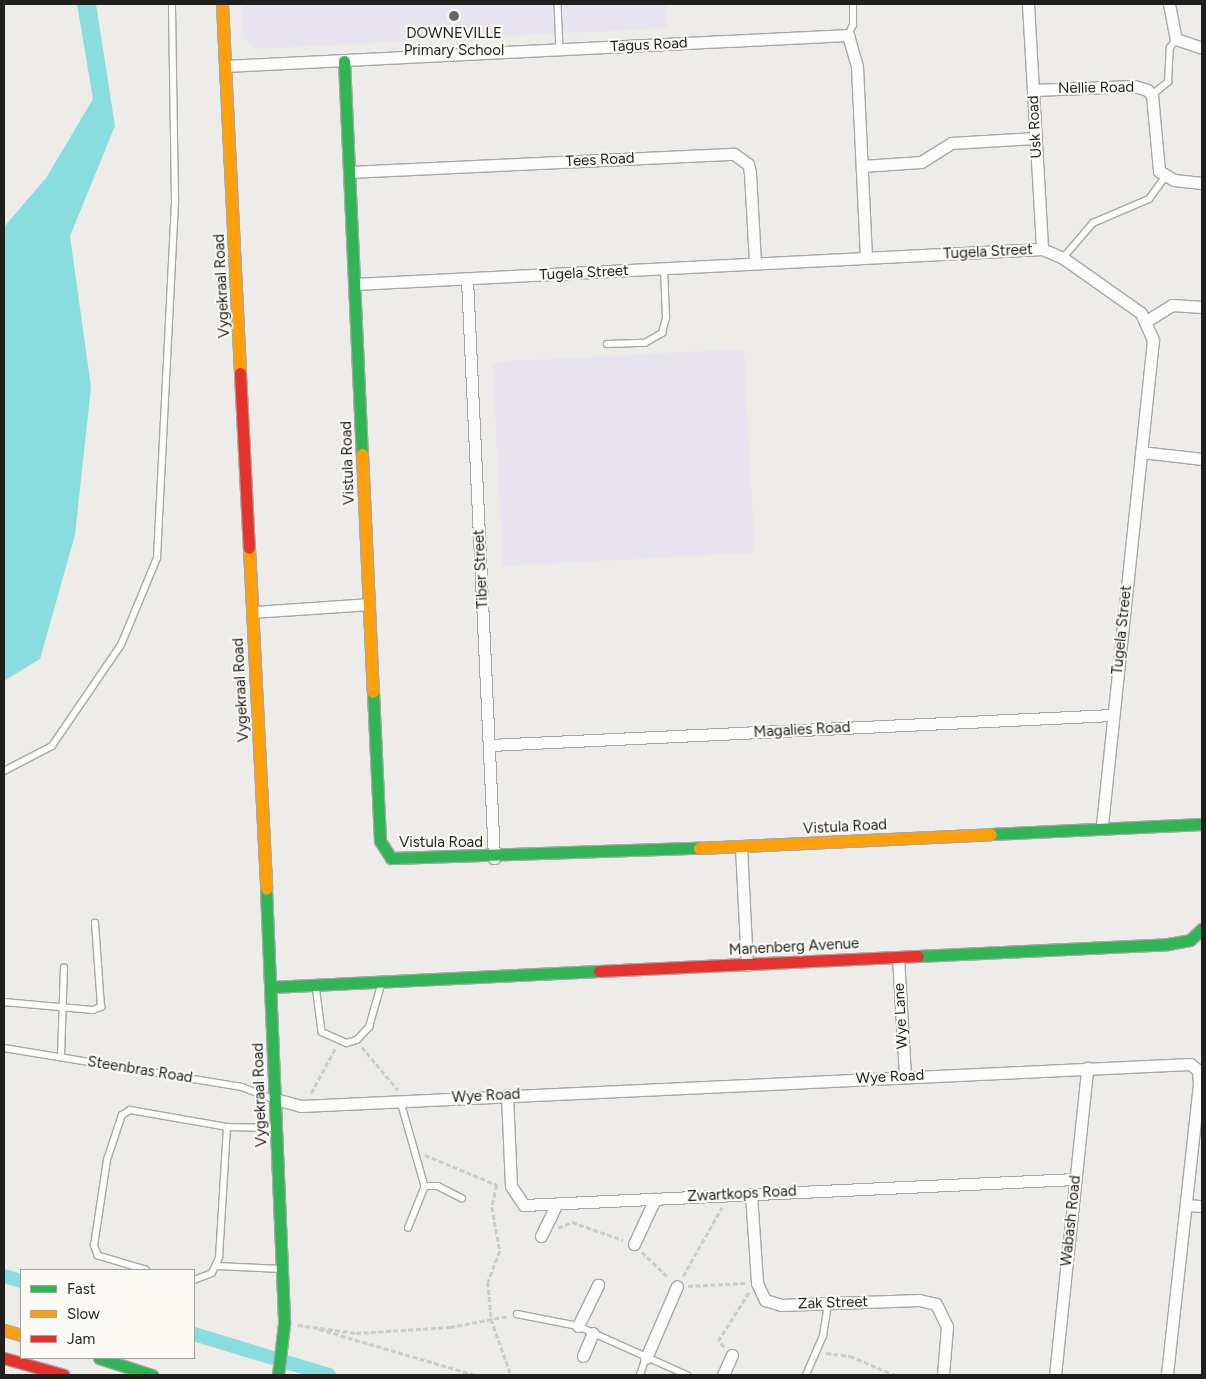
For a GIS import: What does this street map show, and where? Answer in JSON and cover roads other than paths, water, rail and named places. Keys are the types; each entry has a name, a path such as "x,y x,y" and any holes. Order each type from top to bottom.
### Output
{"street":[{"name":"Vygekraal Road","path":"222,4 271,987 284,1324 283,1355 279,1372"},
{"name":"Usk Road","path":"1028,4 1042,249"},
{"path":"1169,4 1176,39 1202,48"},
{"name":"Tagus Road","path":"225,66 848,35"},
{"path":"848,35 858,67 866,258"},
{"name":"Vistula Road","path":"344,61 380,841 385,852 398,860 494,858 1202,824"},
{"name":"Nellie Road","path":"1033,90 1134,86 1152,95 1155,163 1165,177"},
{"path":"862,166 921,162 951,143 1035,138"},
{"name":"Tees Road","path":"349,172 734,154 748,164 750,173 755,263"},
{"path":"1165,177 1202,183"},
{"name":"Tugela Street","path":"355,284 1042,249 1063,258 1148,320 1153,340 1102,828"},
{"name":"Tiber Street","path":"467,279 494,858"},
{"path":"1148,320 1172,305 1202,307"},
{"path":"1141,452 1202,459"},
{"path":"253,612 369,604"},
{"name":"Magalies Road","path":"490,745 1113,715"},
{"path":"741,847 747,965"},
{"name":"Manenberg Avenue","path":"271,987 1181,943 1202,929"},
{"name":"Wye Lane","path":"898,957 905,1076"},
{"name":"Wye Road","path":"275,1099 301,1106 1179,1062 1198,1070 1186,1205 1167,1375"},
{"name":"Wabash Road","path":"1054,1375 1087,1068"},
{"name":"Zwartkops Road","path":"508,1095 511,1186 521,1204 556,1205 1075,1179"},
{"name":"Zak Street","path":"751,1194 759,1293 772,1304 828,1304 919,1300 936,1304 947,1327 943,1375"},
{"path":"634,1244 655,1199"},
{"path":"541,1236 556,1205"},
{"path":"1186,1205 1202,1206"},
{"path":"578,1326 598,1285"},
{"path":"646,1358 677,1286"},
{"path":"4,1330 20,1335"},
{"path":"583,1356 593,1333"},
{"path":"723,1375 732,1355"},
{"path":"4,1358 64,1375"},
{"path":"102,1359 152,1375"}],"lane":[{"path":"4,771 52,746 121,646 157,558 175,200 172,4"},
{"path":"558,4 560,49"},
{"path":"848,35 853,25 853,4"},
{"path":"1152,95 1168,82 1170,48 1176,39"},
{"path":"1063,258 1094,223 1149,199 1165,177"},
{"path":"607,344 645,343 662,333 666,318 664,268"},
{"path":"4,1002 64,1008 101,1007 96,923"},
{"path":"61,1057 64,968"},
{"path":"316,985 318,1025 328,1038 338,1042 356,1040 377,1008 382,982"},
{"name":"Steenbras Road","path":"4,1048 242,1087 275,1099"},
{"path":"401,1101 425,1186 408,1228"},
{"path":"143,1269 98,1256 94,1246 107,1160 122,1115 130,1110 227,1127 276,1128"},
{"path":"195,1280 206,1278 217,1266 227,1127"},
{"path":"425,1186 438,1186 462,1198"},
{"path":"217,1266 282,1269"},
{"path":"806,1375 817,1351 828,1304"},
{"path":"517,1314 578,1326 686,1375"},
{"path":"640,1375 646,1358"}],"water":[{"path":"77,4 96,4 115,126 70,236 91,387 75,535 40,659 4,681 4,227 46,178 93,99"}],"waterway":[{"path":"4,1276 20,1281"},
{"path":"195,1334 329,1375"}],"place":[{"name":"DOWNEVILLE Primary School","path":"454,16"}]}
